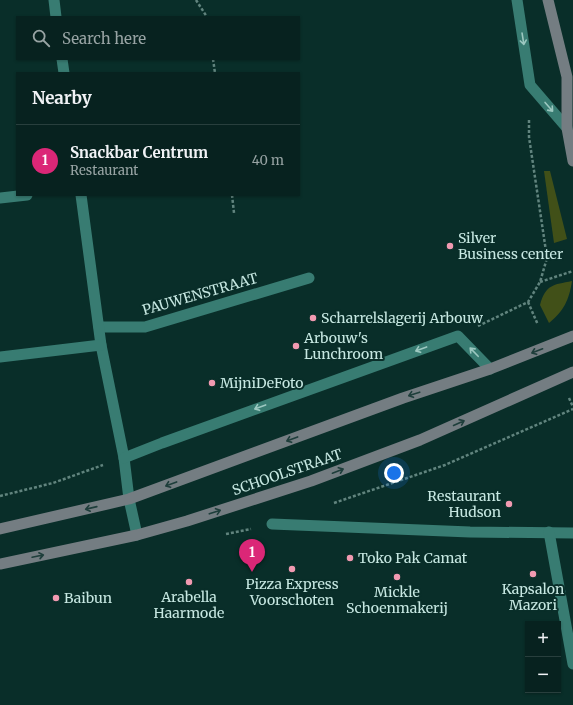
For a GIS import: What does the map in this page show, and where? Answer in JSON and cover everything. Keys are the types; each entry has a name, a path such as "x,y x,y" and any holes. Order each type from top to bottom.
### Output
{"main road":[{"path":"548,0 566,77 567,128 573,161"},
{"path":"566,77 573,88"},
{"name":"SCHOOLSTRAAT","path":"0,529 129,499 403,398 490,369 573,336"},
{"name":"SCHOOLSTRAAT","path":"0,564 137,535 187,521 318,478 420,440 573,372"}],"street":[{"path":"54,0 56,16"},
{"path":"517,0 530,85 567,128"},
{"path":"62,60 64,72"},
{"path":"0,198 18,196"},
{"path":"81,196 101,345 124,458 129,499 137,535"},
{"name":"PAUWENSTRAAT","path":"99,327 145,327 309,278"},
{"path":"124,458 458,336 490,369"},
{"path":"0,357 101,345"},
{"path":"272,524 462,531 573,533"},
{"path":"549,532 573,664"}],"path":[{"path":"196,0 206,16"},
{"path":"213,60 215,72"},
{"path":"458,336 528,302 540,282 547,258 529,137 530,85"},
{"path":"232,196 234,213"},
{"path":"540,282 573,271"},
{"path":"332,503 444,464 573,409"},
{"path":"0,496 53,483 124,458"}],"green space":[{"path":"544,171 550,171 567,239 554,243"},
{"path":"572,281 565,305 549,323 540,305 542,298 551,287"}],"place":[{"name":"Silver Business center","path":"450,246"},
{"name":"Scharrelslagerij Arbouw","path":"313,318"},
{"name":"Arbouw's Lunchroom","path":"296,346"},
{"name":"MijniDeFoto","path":"212,383"},
{"name":"Restaurant Hudson","path":"509,504"},
{"name":"Toko Pak Camat","path":"350,558"},
{"name":"Pizza Express Voorschoten","path":"292,569"},
{"name":"Snackbar Centrum","path":"252,572"},
{"name":"Kapsalon Mazori","path":"533,574"},
{"name":"Mickle Schoenmakerij","path":"397,577"},
{"name":"Arabella Haarmode","path":"189,582"},
{"name":"Baibun","path":"56,598"}]}
